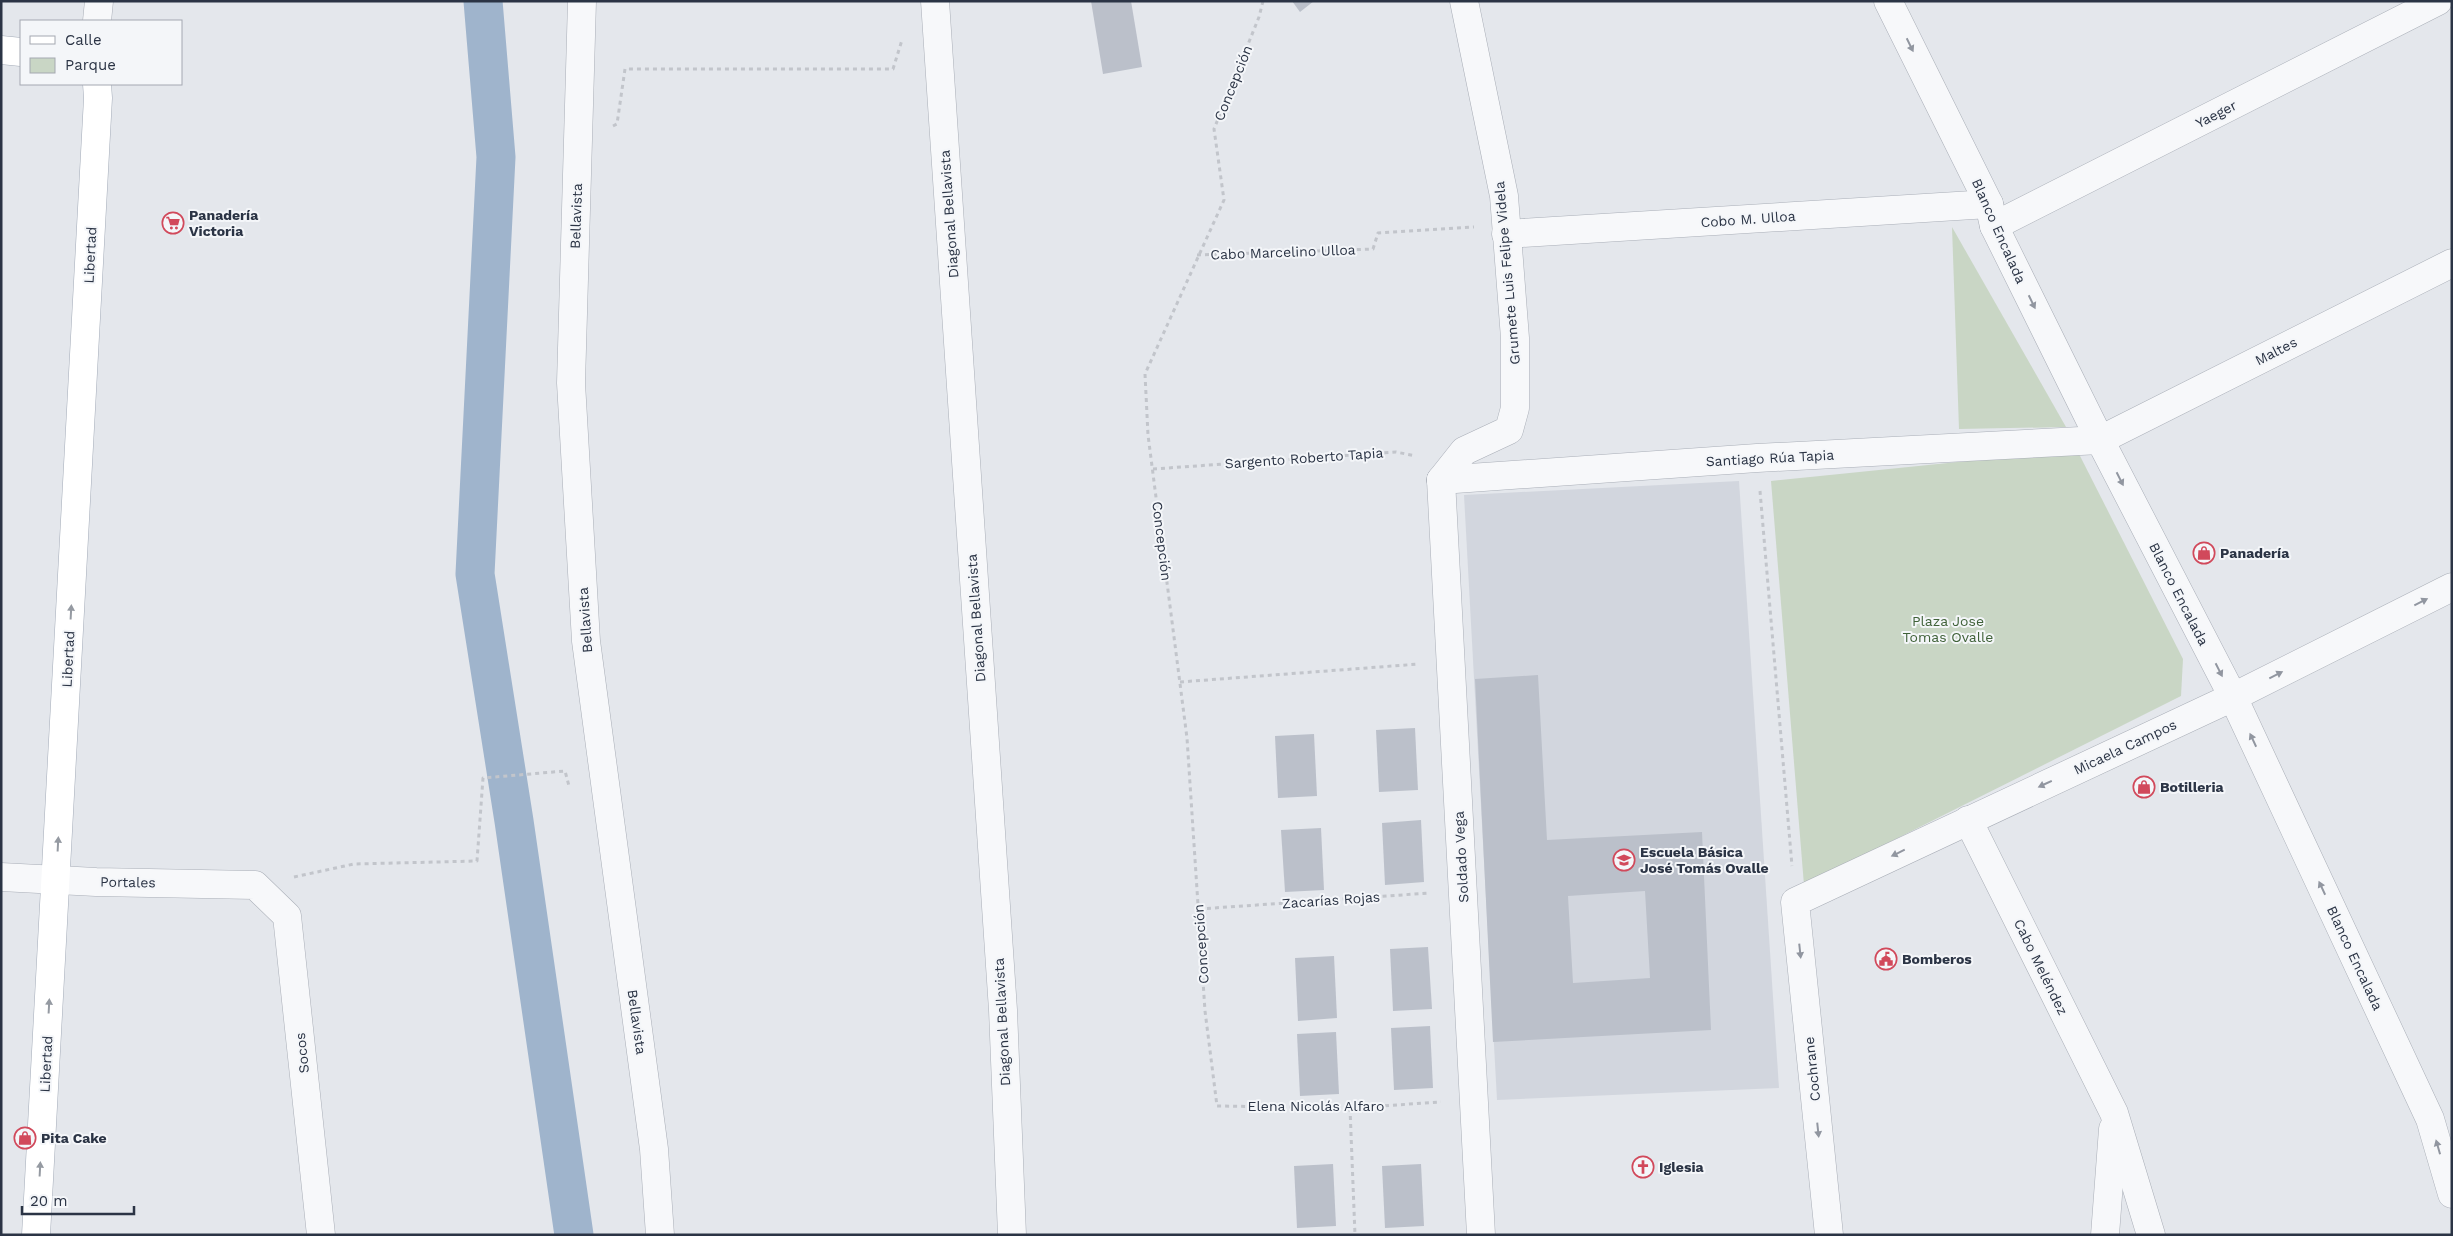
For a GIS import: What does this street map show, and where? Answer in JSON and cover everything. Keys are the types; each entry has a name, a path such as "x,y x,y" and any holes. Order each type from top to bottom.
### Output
{"main road":[{"path":"1,50 20,52"},
{"name":"Libertad","path":"36,1235 98,108 97,85"}],"street":[{"path":"97,20 99,1"},
{"name":"Bellavista","path":"582,1 571,384 586,641 654,1149 660,1235"},
{"name":"Diagonal Bellavista","path":"935,1 1003,1010 1012,1235"},
{"name":"Grumete Luis Felipe Videla","path":"1447,472 1464,451 1510,430 1515,408 1515,338 1504,196 1464,1"},
{"name":"Blanco Encalada","path":"1888,1 2100,440 2233,697 2430,1119 2452,1194"},
{"name":"Yaeger","path":"1991,215 2438,1"},
{"name":"Cobo M. Ulloa","path":"1506,229 1991,215"},
{"name":"Maltes","path":"2100,440 2452,263"},
{"name":"Santiago Rúa Tapia","path":"1447,472 2100,440"},
{"name":"Soldado Vega","path":"1447,472 1450,662 1481,1235"},
{"name":"Micaela Campos","path":"1795,902 2233,697 2452,587"},
{"name":"Cabo Meléndez","path":"1968,820 2114,1114 2151,1235"},
{"name":"Portales","path":"1,877 255,885"},
{"name":"Socos","path":"255,885 287,916 321,1235"},
{"name":"Cochrane","path":"1795,902 1829,1235"},
{"path":"2105,1235 2114,1114"}],"path":[{"name":"Concepción","path":"1218,1106 1205,1011 1187,738 1148,436 1145,374 1224,200 1214,129 1260,17 1263,1"},
{"path":"578,140 617,124 625,69 893,69 904,35"},
{"name":"Cabo Marcelino Ulloa","path":"1197,256 1373,249 1378,233 1506,229"},
{"name":"Sargento Roberto Tapia","path":"1153,469 1396,452 1447,472"},
{"path":"1757,458 1795,902"},
{"path":"1180,682 1450,662"},
{"path":"255,885 354,864 478,861 484,778 565,772"},
{"name":"Zacarías Rojas","path":"1198,909 1463,891"},
{"name":"Elena Nicolás Alfaro","path":"1218,1106 1350,1108 1474,1099"},
{"path":"1350,1108 1355,1235"}],"shaded area":[{"name":"Escuela Básica José Tomás Ovalle","path":"1739,481 1779,1088 1497,1100 1464,495"}],"green space":[{"path":"1952,227 2066,427 1959,429"},
{"name":"Plaza Jose Tomas Ovalle","path":"2077,450 2183,659 2181,696 1804,885 1771,481"}],"building":[{"path":"1091,1 1131,1 1142,67 1103,74"},
{"path":"1292,1 1314,1 1300,12"},
{"path":"1538,675 1547,840 1702,832 1711,1030 1493,1042 1475,679","holes":["1645,891 1650,978 1573,983 1568,896"]},
{"path":"1415,728 1418,790 1379,792 1376,730"},
{"path":"1314,734 1317,796 1278,798 1275,736"},
{"path":"1421,820 1424,882 1385,885 1382,823"},
{"path":"1321,828 1324,890 1285,892 1281,830"},
{"path":"1428,947 1432,1009 1393,1011 1390,949"},
{"path":"1334,956 1337,1018 1298,1021 1295,958"},
{"path":"1430,1026 1433,1088 1394,1090 1391,1028"},
{"path":"1336,1032 1339,1094 1300,1096 1297,1034"},
{"path":"1333,1164 1336,1226 1297,1228 1294,1166"},
{"path":"1421,1164 1424,1226 1385,1228 1382,1166"}],"waterway":[{"path":"483,1 496,157 475,574 514,821 574,1235"}],"place":[{"name":"Panadería Victoria","path":"173,223"},
{"name":"Panadería","path":"2204,553"},
{"name":"Botilleria","path":"2144,787"},
{"name":"Escuela Básica José Tomás Ovalle","path":"1624,860"},
{"name":"Bomberos","path":"1886,959"},
{"name":"Pita Cake","path":"25,1138"},
{"name":"Iglesia","path":"1643,1167"}]}
